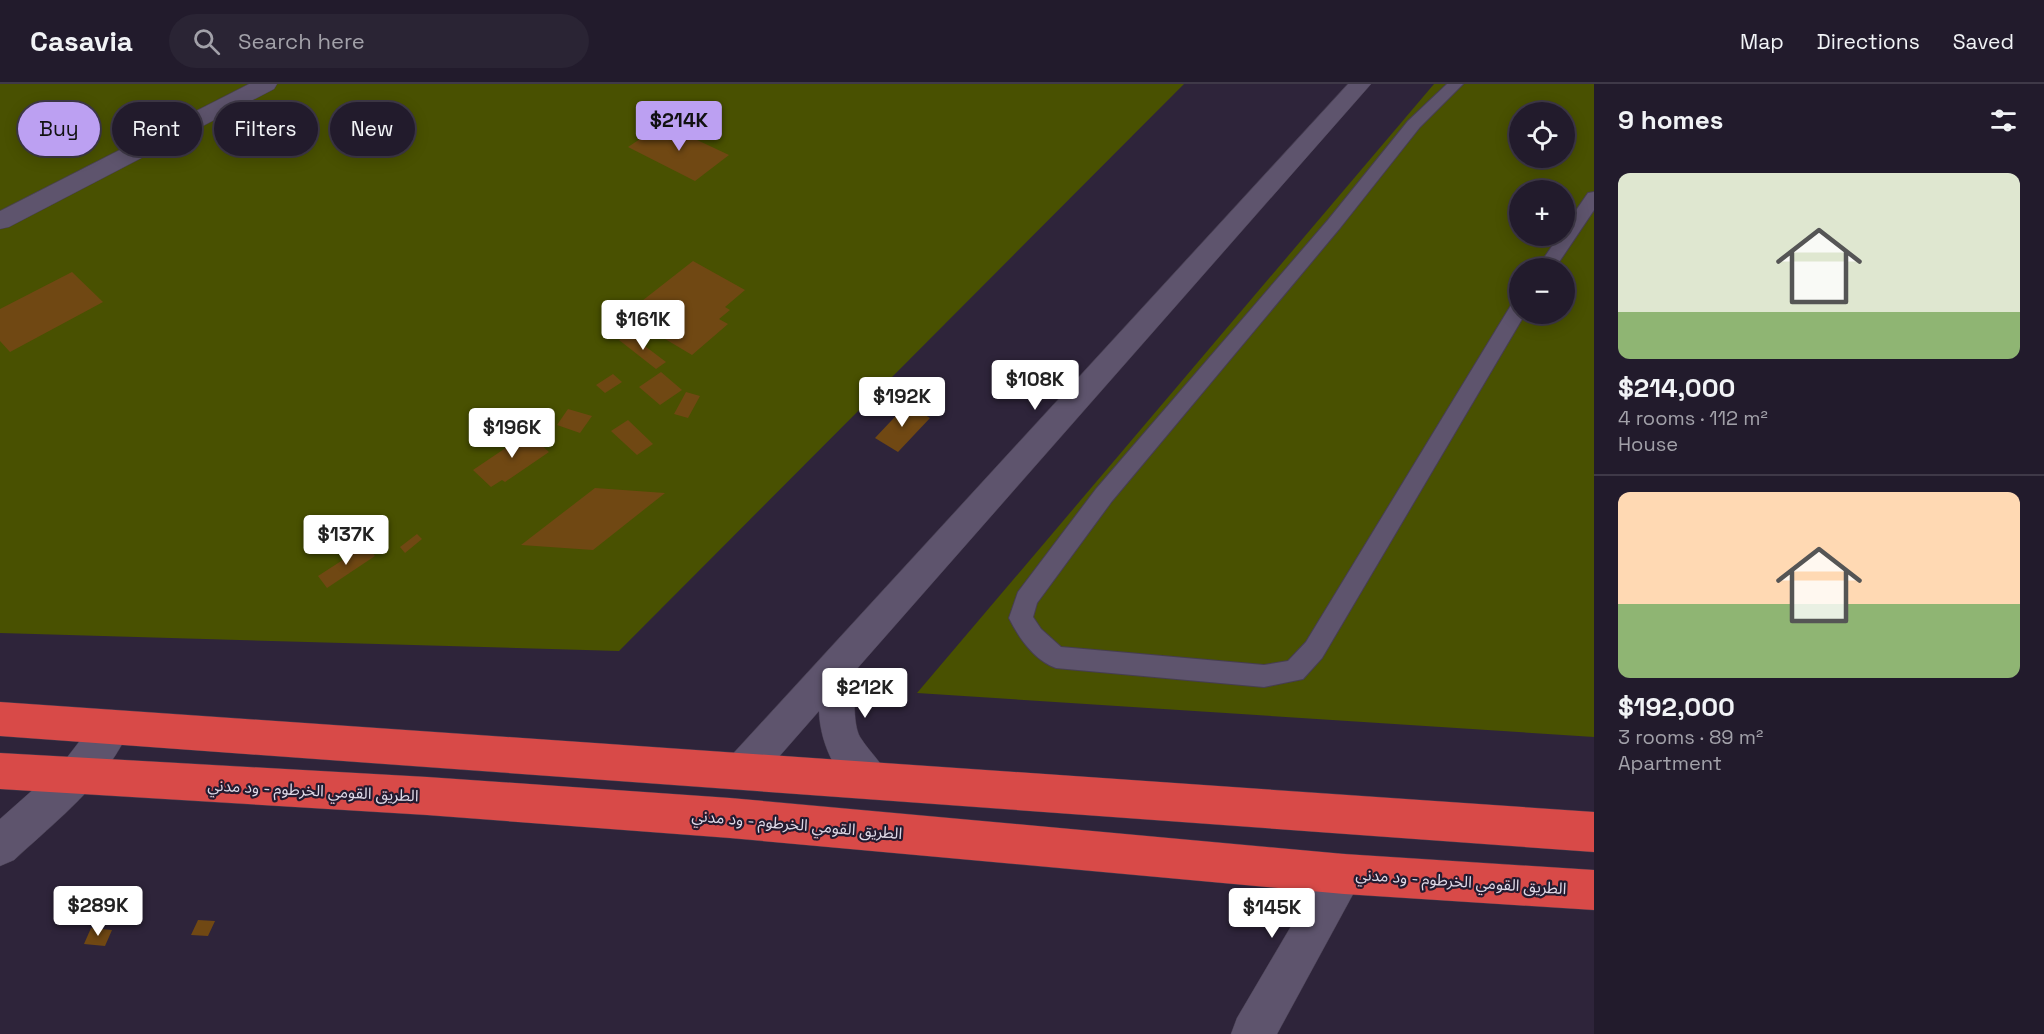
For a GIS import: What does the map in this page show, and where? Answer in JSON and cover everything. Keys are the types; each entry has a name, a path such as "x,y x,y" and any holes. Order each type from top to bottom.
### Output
{"highway":[{"path":"0,719 1594,832"},
{"name":"الطريق القومي الخرطوم - ود مدني","path":"0,771 427,796 706,816 1344,874 1594,890"}],"street":[{"path":"0,221 266,84"},
{"path":"743,770 1360,84"},
{"path":"837,668 838,725 843,745 871,780"},
{"path":"0,846 75,777 112,728"},
{"path":"1253,1034 1344,874"}],"lane":[{"path":"1456,84 1414,124 1334,224 1104,495 1026,599 1021,618 1033,637 1056,657 1264,676 1294,670 1314,650 1510,324"},
{"path":"1553,258 1594,197"}],"green space":[{"path":"0,84 1184,84 619,651 0,633"},
{"path":"1434,84 1594,84 1594,737 917,693"}],"building":[{"path":"663,124 729,155 695,181 628,147"},
{"path":"693,261 745,290 725,307 730,310 719,319 728,324 692,355 635,321 644,314 633,308"},
{"path":"72,272 103,302 10,352 0,341 0,309"},
{"path":"629,334 666,362 656,369 619,340"},
{"path":"661,372 682,390 660,405 639,387"},
{"path":"613,374 622,382 605,393 596,385"},
{"path":"686,392 700,396 688,418 674,414"},
{"path":"907,404 930,418 898,452 875,438"},
{"path":"568,409 592,416 580,433 557,425"},
{"path":"628,420 653,444 637,455 611,431"},
{"path":"535,428 543,436 536,440 549,452 505,482 502,480 491,487 473,470"},
{"path":"595,488 665,493 593,550 521,545"},
{"path":"417,534 422,539 405,553 400,547"},
{"path":"366,545 375,556 327,588 318,576"},
{"path":"198,920 215,921 208,936 191,935"},
{"path":"91,928 112,930 105,946 84,944"}]}
